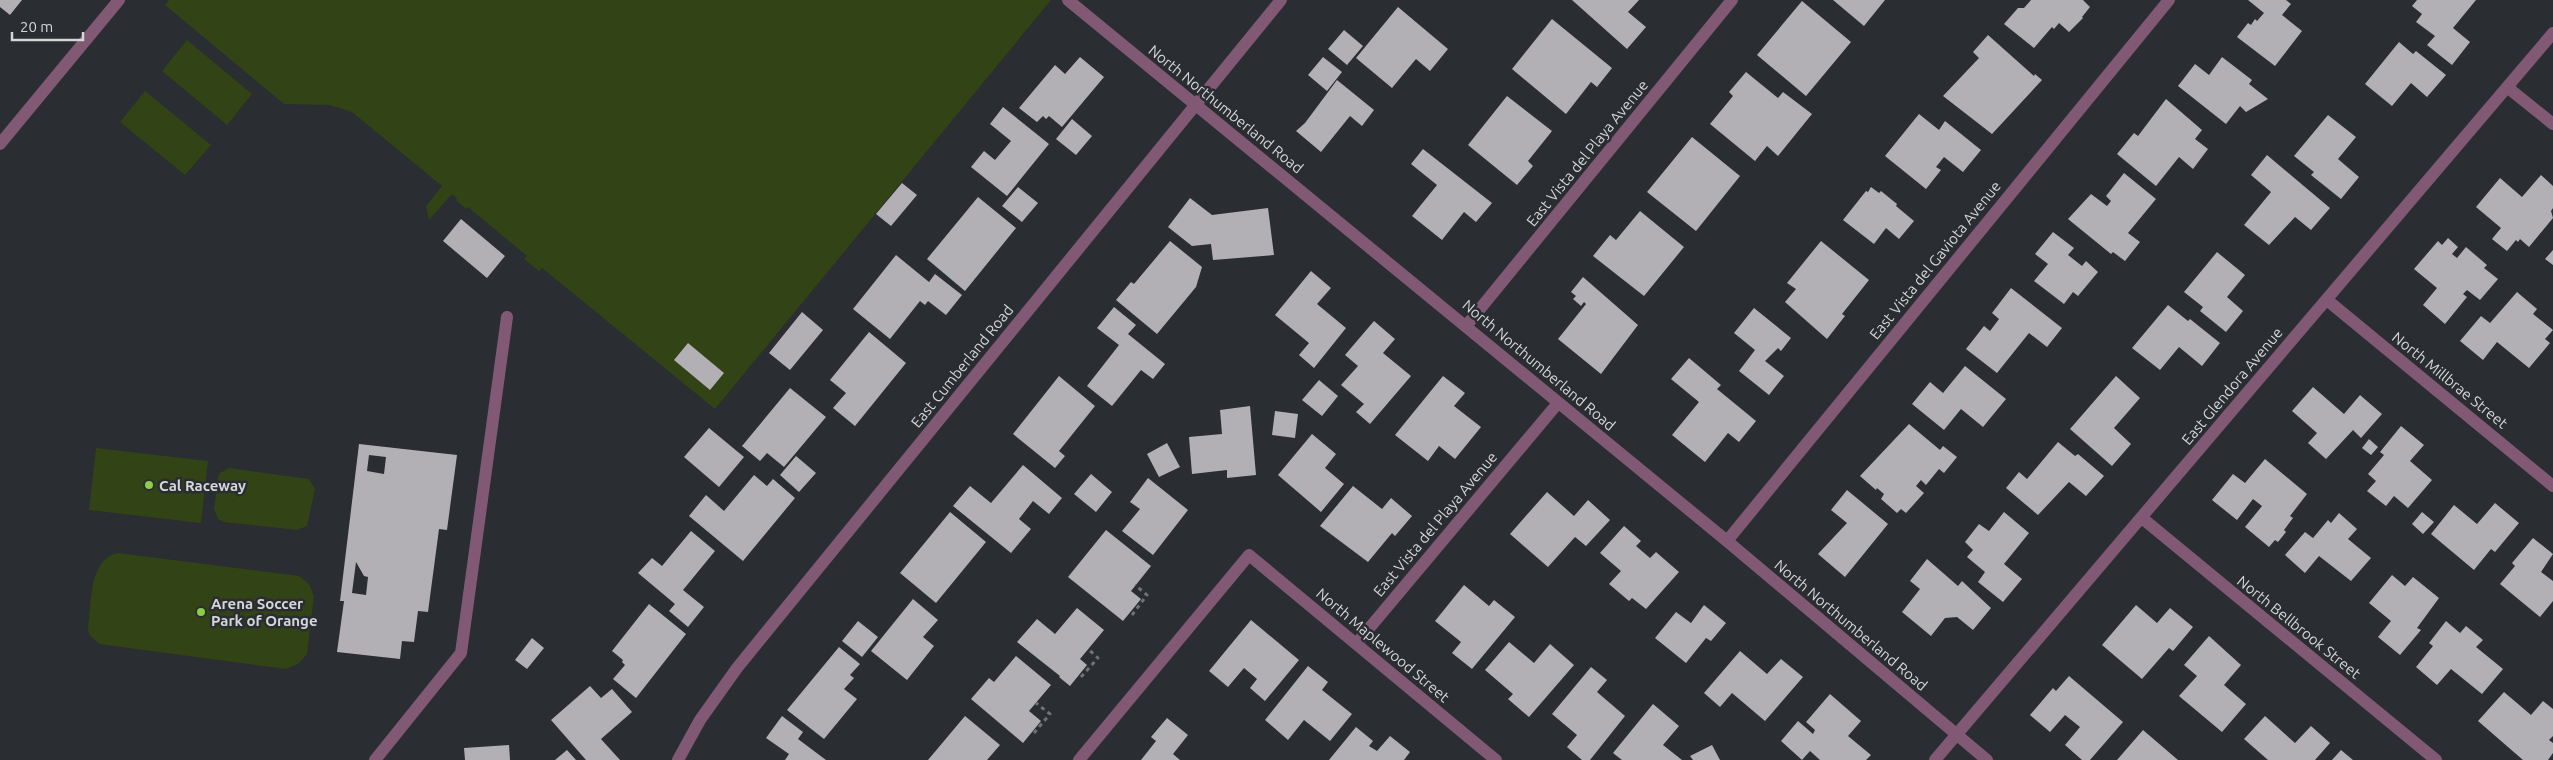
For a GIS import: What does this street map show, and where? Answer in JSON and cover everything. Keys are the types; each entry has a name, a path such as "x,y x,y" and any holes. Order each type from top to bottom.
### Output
{"street":[{"path":"0,144 119,0"},
{"name":"North Northumberland Road","path":"1068,0 1727,541 1987,760"},
{"name":"East Cumberland Road","path":"678,760 700,720 737,668 1281,0"},
{"name":"East Vista del Playa Avenue","path":"1466,326 1732,0"},
{"name":"East Vista del Gaviota Avenue","path":"1727,541 2169,0"},
{"name":"East Glendora Avenue","path":"1935,760 2553,33"},
{"path":"2507,87 2553,124"},
{"name":"North Millbrae Street","path":"2326,300 2553,486"},
{"path":"375,760 461,653 506,317"},
{"name":"East Vista del Playa Avenue","path":"1356,644 1558,402"},
{"name":"North Bellbrook Street","path":"2142,518 2436,760"},
{"name":"North Maplewood Street","path":"1079,760 1249,555 1496,760"}],"path":[{"path":"1132,615 1148,595 1135,585"},
{"path":"1081,678 1098,658 1088,650"},
{"path":"1034,733 1050,714 1036,703"}],"green space":[{"path":"169,0 1051,0 715,409 542,268 539,271 524,259 527,256 468,207 466,209 452,194 429,220 426,206 442,186 352,112 330,105 284,104 165,5"},
{"path":"187,40 252,94 227,125 162,71"},
{"path":"145,91 211,145 185,175 120,122"},
{"name":"Cal Raceway","path":"96,448 208,461 201,523 89,510"},
{"path":"229,468 309,479 315,489 307,526 297,530 224,522 218,519 214,509 218,478 220,473"},
{"name":"Arena Soccer Park of Orange","path":"118,553 299,576 309,584 314,596 307,654 298,664 286,669 99,644 89,634 88,627 93,583 101,564 108,557"}],"building":[{"path":"0,0 22,0 10,15 0,7"},
{"path":"1572,0 1639,0 1628,12 1646,27 1627,49"},
{"path":"1833,0 1885,0 1864,26"},
{"path":"2031,0 2083,0 2090,7 2083,18 2069,32 2059,23 2054,29 2052,27 2034,48 2004,24 2018,8 2024,8"},
{"path":"2248,0 2286,0 2291,4 2282,15 2302,31 2275,66 2237,37 2248,23 2251,25 2255,19 2257,21 2264,13"},
{"path":"2417,0 2476,0 2453,28 2470,42 2452,65 2427,45 2435,36 2416,22 2422,14 2412,6"},
{"path":"1802,1 1851,42 1806,96 1757,55"},
{"path":"1398,7 1448,49 1430,71 1416,59 1392,88 1356,58"},
{"path":"1552,19 1612,68 1597,87 1591,82 1566,114 1512,69"},
{"path":"1344,30 1363,46 1347,65 1328,49"},
{"path":"1988,35 2034,76 2035,74 2042,80 1992,134 1943,96 1979,58 1973,52"},
{"path":"2399,42 2413,54 2416,51 2446,75 2427,97 2411,83 2392,106 2365,84"},
{"path":"1080,57 1104,77 1062,127 1049,116 1046,119 1043,116 1037,122 1019,108 1055,65 1065,74"},
{"path":"1323,57 1342,72 1327,91 1308,75"},
{"path":"2222,57 2252,80 2249,84 2268,99 2246,112 2240,106 2226,124 2178,86 2195,64 2209,75"},
{"path":"1746,72 1778,98 1783,92 1812,114 1778,156 1767,146 1755,161 1710,124 1733,96 1729,92"},
{"path":"1337,80 1374,110 1362,126 1350,116 1321,152 1296,131 1305,123"},
{"path":"1507,96 1552,131 1528,161 1533,166 1517,185 1468,145"},
{"path":"2166,99 2202,130 2195,139 2208,149 2193,169 2179,157 2156,186 2117,154 2134,133 2138,136"},
{"path":"1003,107 1049,144 1007,196 971,167 984,151 995,160 1011,141 990,124"},
{"path":"1919,114 1939,130 1945,121 1981,150 1963,172 1944,157 1936,167 1941,170 1926,189 1885,156"},
{"path":"2328,115 2356,137 2338,159 2359,177 2341,199 2311,175 2314,172 2294,156"},
{"path":"1072,119 1092,136 1076,155 1056,139"},
{"path":"1692,137 1740,176 1696,231 1647,192"},
{"path":"1423,149 1492,203 1476,222 1464,212 1442,240 1412,216 1437,185 1411,164"},
{"path":"2267,155 2330,208 2311,230 2295,217 2269,245 2244,225 2271,192 2251,175"},
{"path":"2124,173 2156,199 2128,233 2140,242 2125,261 2113,252 2111,254 2068,219 2091,194 2107,206 2111,201 2106,196"},
{"path":"2541,175 2553,186 2553,208 2551,211 2553,218 2529,247 2520,239 2518,242 2516,240 2507,251 2492,239 2501,228 2476,207 2500,178 2522,197"},
{"path":"902,183 917,195 891,226 876,214"},
{"path":"1018,187 1038,203 1022,222 1002,206"},
{"path":"1871,187 1879,193 1881,191 1914,221 1899,239 1886,228 1874,244 1843,220"},
{"path":"978,197 1016,228 965,291 927,259"},
{"path":"1190,198 1212,215 1268,208 1274,255 1213,260 1211,244 1192,246 1168,227"},
{"path":"1640,211 1684,247 1644,296 1593,256 1610,235 1616,240"},
{"path":"461,219 505,256 487,278 443,241"},
{"path":"2053,232 2074,248 2068,255 2082,266 2086,261 2098,272 2078,296 2073,292 2064,304 2034,281 2048,264 2035,254"},
{"path":"2448,238 2458,247 2452,254 2457,258 2466,247 2487,265 2484,268 2498,279 2480,300 2467,290 2463,294 2467,297 2445,324 2423,305 2437,288 2414,269 2438,241 2442,245"},
{"path":"1170,241 1202,267 1196,287 1157,334 1116,300 1131,282 1134,284"},
{"path":"1821,241 1869,280 1842,314 1845,316 1827,339 1785,302 1796,289 1787,283"},
{"path":"2553,250 2553,265 2545,259"},
{"path":"2217,252 2245,275 2227,297 2243,311 2226,332 2200,311 2203,307 2184,292"},
{"path":"896,255 929,282 935,274 962,295 946,315 928,301 925,305 920,301 890,339 853,309"},
{"path":"1311,271 1331,288 1317,304 1346,328 1314,368 1299,355 1309,343 1275,315"},
{"path":"1583,277 1638,325 1601,374 1558,339 1586,304 1584,302 1581,306 1573,299 1576,296 1571,292"},
{"path":"2011,288 2062,328 2047,347 2029,333 1997,373 1966,349 1984,326 1990,331 1999,319 1992,313"},
{"path":"2517,292 2537,309 2533,314 2553,330 2545,339 2550,343 2529,368 2497,342 2483,360 2460,341 2481,316 2490,323"},
{"path":"2168,305 2188,321 2190,319 2220,343 2202,366 2179,347 2160,370 2132,348"},
{"path":"1114,307 1136,325 1128,334 1165,364 1153,379 1141,370 1112,406 1087,386 1119,345 1097,328"},
{"path":"1754,308 1791,338 1781,351 1778,348 1765,361 1784,376 1769,395 1739,371 1755,350 1734,333"},
{"path":"802,312 823,330 790,370 769,353"},
{"path":"1374,321 1395,339 1383,353 1411,376 1370,424 1356,412 1364,404 1341,385 1358,366 1345,355"},
{"path":"869,332 906,363 855,426 833,408 846,393 830,380"},
{"path":"688,343 724,373 710,390 674,360"},
{"path":"1689,358 1721,385 1717,389 1756,421 1739,442 1728,433 1705,462 1672,435 1699,402 1671,379"},
{"path":"1965,366 2006,399 1983,427 1961,409 1944,430 1912,404 1930,382 1943,393"},
{"path":"1059,376 1095,406 1059,451 1065,456 1055,468 1013,434"},
{"path":"1443,376 1465,393 1454,406 1481,427 1455,459 1439,446 1428,461 1395,435"},
{"path":"2116,376 2140,398 2114,428 2131,444 2112,466 2070,429"},
{"path":"1319,380 1338,396 1322,416 1302,400"},
{"path":"2313,387 2344,414 2360,395 2382,414 2361,438 2353,430 2326,459 2308,443 2317,433 2292,411"},
{"path":"790,388 826,417 784,467 767,453 760,461 742,446"},
{"path":"1250,406 1256,475 1227,478 1227,470 1192,474 1189,437 1222,434 1220,410"},
{"path":"1275,411 1298,414 1295,438 1272,435"},
{"path":"1909,424 1940,450 1943,446 1957,457 1944,473 1939,469 1926,485 1921,480 1916,486 1924,493 1906,513 1901,509 1897,513 1881,499 1884,494 1877,488 1876,490 1860,476"},
{"path":"2401,426 2424,445 2410,461 2432,480 2408,508 2394,496 2386,506 2367,491 2376,481 2368,474 2384,455 2380,452"},
{"path":"709,428 744,457 719,487 684,457"},
{"path":"1312,434 1336,454 1325,468 1344,484 1321,512 1278,475"},
{"path":"2369,439 2378,447 2371,455 2362,448"},
{"path":"2058,442 2075,456 2078,454 2104,476 2086,496 2069,482 2038,515 2006,488 2019,472 2027,479"},
{"path":"1167,443 1180,467 1159,477 1147,454"},
{"path":"359,444 457,455 447,530 439,529 428,612 418,611 414,642 402,641 400,659 337,652 344,601 340,601","holes":["369,455 386,457 384,474 367,471","356,562 364,576 368,577 366,595 352,593"]},
{"path":"796,456 816,473 799,492 780,475"},
{"path":"2265,459 2307,494 2290,516 2293,518 2284,530 2286,532 2278,542 2275,540 2269,547 2245,527 2262,506 2253,499 2237,520 2212,500 2233,474 2245,483"},
{"path":"1023,465 1062,498 1049,514 1033,501 1019,519 1031,529 1011,553 953,506 970,486 991,503"},
{"path":"1091,474 1112,492 1096,512 1074,494"},
{"path":"754,475 767,486 773,479 795,498 743,561 689,516 706,495 724,511"},
{"path":"1148,478 1188,510 1153,555 1122,531 1140,509 1130,502"},
{"path":"1353,486 1382,509 1391,498 1412,516 1395,536 1392,533 1368,562 1320,526"},
{"path":"1847,490 1888,524 1845,577 1818,554 1847,523 1831,510"},
{"path":"1547,492 1574,516 1588,500 1610,520 1586,546 1575,537 1548,567 1510,534"},
{"path":"2495,503 2519,523 2495,552 2491,549 2474,570 2431,534 2454,505 2477,524"},
{"path":"950,512 986,542 936,603 900,573"},
{"path":"2004,512 2029,533 2004,564 2022,579 2003,602 1978,582 1985,572 1967,557 1973,550 1965,542 1979,524 1989,531"},
{"path":"2422,512 2434,522 2423,534 2412,524"},
{"path":"2339,513 2357,529 2348,539 2371,558 2351,581 2319,556 2305,573 2285,555 2305,532 2313,538 2328,520 2331,523"},
{"path":"1624,526 1641,541 1636,546 1650,558 1656,552 1679,572 1646,609 1632,598 1629,601 1609,584 1621,571 1600,553"},
{"path":"1106,530 1151,566 1131,591 1141,599 1123,621 1068,577"},
{"path":"691,531 715,551 683,590 704,607 688,627 669,611 675,604 638,573 652,558 662,566"},
{"path":"2533,538 2553,554 2541,572 2553,581 2553,601 2540,617 2500,584 2515,566 2512,563"},
{"path":"1927,559 1958,586 1962,581 1991,608 1973,630 1957,617 1945,618 1931,636 1902,612 1920,589 1910,581"},
{"path":"2392,575 2405,586 2413,577 2439,598 2417,628 2421,630 2400,655 2378,637 2391,621 2369,603"},
{"path":"1464,585 1489,606 1494,600 1515,617 1472,669 1452,653 1461,642 1435,621"},
{"path":"913,599 938,620 923,637 934,646 907,680 871,651"},
{"path":"649,604 686,634 636,698 613,679 625,665 622,662 623,660 612,651"},
{"path":"1704,605 1726,623 1711,641 1706,638 1686,663 1655,638 1676,612 1691,623"},
{"path":"2136,605 2157,623 2170,608 2193,627 2173,651 2169,648 2142,679 2102,645"},
{"path":"1077,608 1104,630 1080,659 1087,665 1070,686 1017,642 1037,619 1055,634"},
{"path":"1251,620 1299,660 1265,701 1250,688 1257,679 1244,668 1228,687 1209,671"},
{"path":"858,621 878,637 862,657 842,641"},
{"path":"2446,621 2460,633 2466,626 2483,640 2476,647 2503,669 2482,694 2451,669 2437,685 2416,667 2433,646 2429,643"},
{"path":"2209,636 2241,665 2224,685 2246,704 2222,732 2179,696 2197,676 2184,665"},
{"path":"532,638 544,648 527,669 515,660"},
{"path":"1509,642 1534,663 1550,644 1574,665 1529,717 1508,699 1513,694 1485,670"},
{"path":"839,647 860,664 850,675 854,678 844,689 857,699 824,739 787,710"},
{"path":"1740,651 1767,674 1781,659 1803,677 1765,721 1732,693 1720,707 1704,693"},
{"path":"1016,656 1051,685 1029,711 1041,721 1023,743 971,699 989,678 994,682"},
{"path":"1308,666 1328,682 1322,690 1352,714 1330,741 1304,720 1288,740 1265,720"},
{"path":"1591,667 1607,680 1597,692 1625,716 1590,760 1582,760 1567,747 1577,735 1552,714"},
{"path":"2069,676 2123,722 2090,760 2082,760 2065,745 2080,727 2065,715 2050,732 2030,715 2053,688 2056,691"},
{"path":"590,686 601,698 612,689 632,712 601,739 620,760 586,760 551,720"},
{"path":"2504,692 2531,715 2543,701 2553,709 2553,736 2549,740 2553,743 2553,753 2548,760 2523,760 2478,721"},
{"path":"1830,694 1861,721 1848,736 1871,755 1866,760 1820,760 1810,751 1802,760 1781,741 1798,721 1813,734 1815,730 1806,722"},
{"path":"1653,704 1679,726 1663,745 1682,760 1622,760 1613,753"},
{"path":"782,716 803,732 798,739 826,760 785,760 789,754 766,738"},
{"path":"965,716 1000,745 987,760 928,760"},
{"path":"2265,716 2295,743 2311,726 2330,743 2315,760 2268,760 2244,739"},
{"path":"1167,718 1188,735 1173,754 1180,760 1141,760 1156,741 1151,737"},
{"path":"1356,727 1373,741 1369,746 1377,751 1390,736 1410,752 1404,760 1329,760"},
{"path":"2143,730 2178,760 2117,760"},
{"path":"509,745 510,760 465,760 464,748"},
{"path":"1712,745 1720,760 1693,760 1690,756"},
{"path":"567,750 576,760 555,760"},
{"path":"2341,750 2353,760 2332,760"}],"place":[{"name":"Cal Raceway","path":"149,485"},
{"name":"Arena Soccer Park of Orange","path":"201,612"}]}
